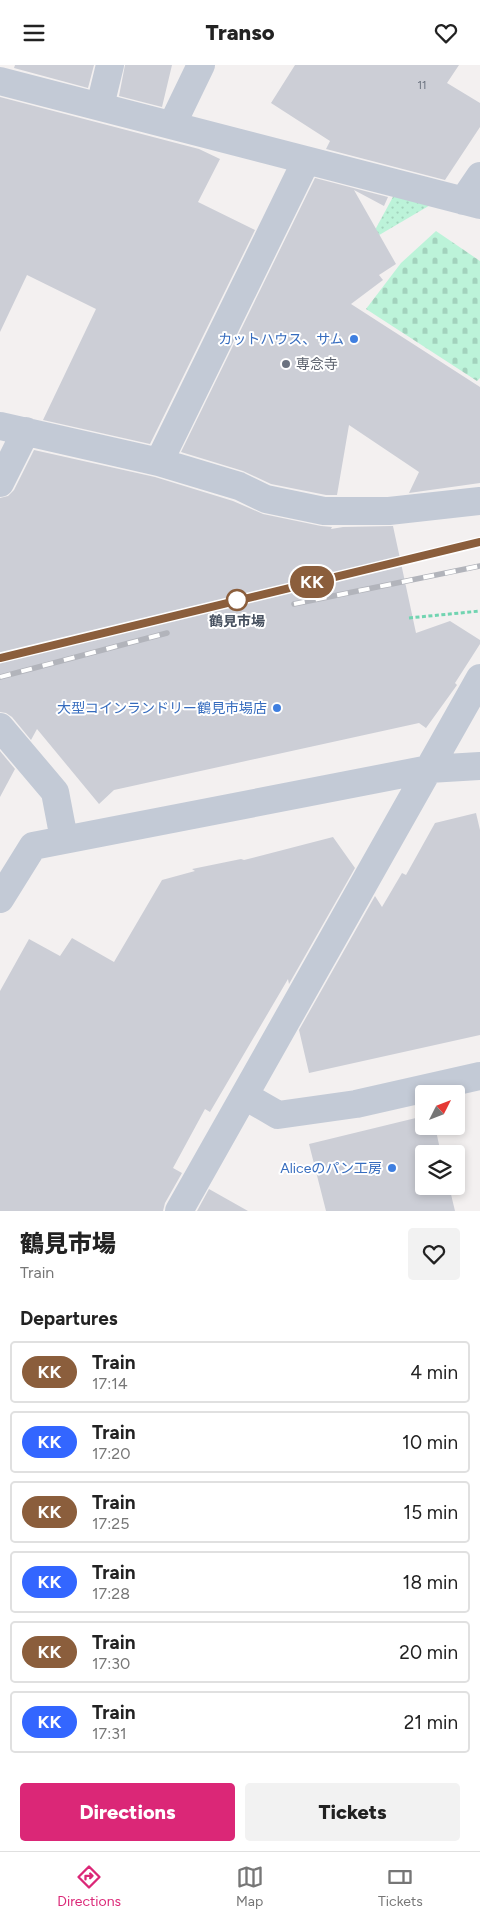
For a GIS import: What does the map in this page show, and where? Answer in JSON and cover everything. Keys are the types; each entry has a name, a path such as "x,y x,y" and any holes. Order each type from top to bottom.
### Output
{"street":[{"path":"100,106 110,65"},
{"path":"172,125 201,65"},
{"path":"0,81 471,203 480,176"},
{"path":"159,462 306,161"},
{"path":"0,483 13,428 159,462 239,486 266,499 324,511 389,511 480,501"},
{"path":"179,1211 480,678"},
{"path":"0,727 55,792 64,839"},
{"path":"0,899 33,846 429,769 480,766"},
{"path":"245,1096 278,1115 356,1104 480,1076"}],"path":[{"path":"409,618 480,611"}],"green space":[{"path":"394,195 432,204 369,241"},
{"path":"436,231 480,261 480,378 477,381 366,309 401,263"}],"building":[{"path":"15,65 94,65 88,88 14,68"},
{"path":"125,65 172,65 162,107 119,96"},
{"path":"295,65 459,65 447,83 480,103 480,127 445,180 326,149 330,141 271,103"},
{"path":"0,97 199,149 220,159 198,202 255,230 150,444 43,420 96,309 27,275 0,332"},
{"path":"315,178 388,197 384,206 354,190 396,264 379,275 383,280 351,304 480,387 480,483 409,493 419,472 349,425 337,495 326,495 271,484 243,471 181,452"},
{"path":"34,450 155,477 233,501 263,514 332,527 331,529 393,526 416,633 450,621 480,640 480,644 455,683 457,685 426,728 419,723 114,790 99,804 37,729 31,740 12,717 0,712 0,498 8,496 14,490"},
{"path":"0,751 15,769 0,797"},
{"path":"476,813 480,830 480,1035 309,1073 299,1030 375,896 382,907 402,873 406,875 435,823"},
{"path":"333,837 355,868 289,984 288,979 210,1112 205,1109 173,1168 182,1173 165,1203 163,1211 0,1211 0,991 29,939 60,956 72,938 114,962 162,880 195,871 192,869 244,860"},
{"path":"415,1118 415,1135 437,1135 439,1145 415,1145 415,1195 451,1195 455,1211 326,1211 309,1144"},
{"path":"209,1189 248,1211 197,1211"}],"railway":[{"path":"291,587 480,543"},
{"path":"294,604 480,566"},
{"path":"0,658 163,617"},
{"path":"0,677 167,633"}],"train":[{"name":"KK","path":"0,658 480,542"}],"place":[{"name":"カットハウス、サム","path":"354,339"},
{"name":"専念寺","path":"286,364"},
{"name":"鶴見市場","path":"237,600"},
{"name":"大型コインランドリー鶴見市場店","path":"277,708"},
{"name":"Aliceのパン工房","path":"392,1168"}]}
